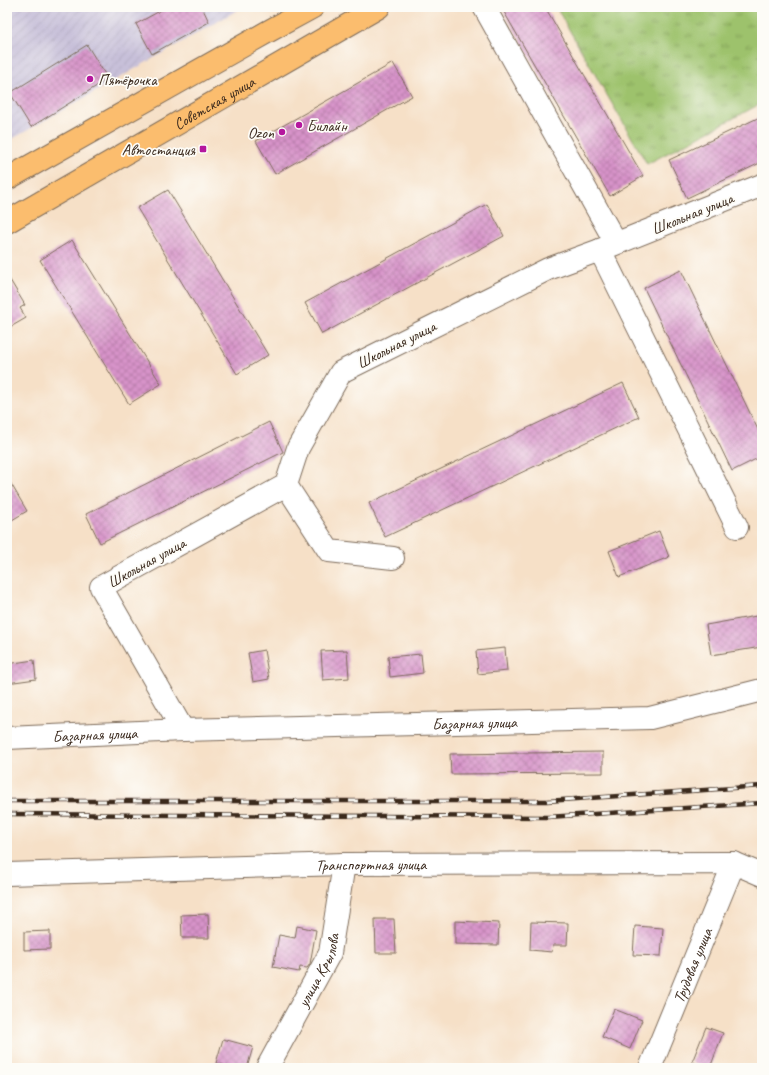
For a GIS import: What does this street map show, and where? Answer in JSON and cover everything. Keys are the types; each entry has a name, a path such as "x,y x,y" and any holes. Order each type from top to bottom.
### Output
{"main road":[{"path":"7,179 313,7"},
{"name":"Советская улица","path":"7,222 379,7"}],"street":[{"path":"484,7 608,246 737,527"},
{"name":"Школьная улица","path":"183,730 101,587 286,485 298,448 341,372 548,269 762,185"},
{"path":"286,485 329,551 393,558"},
{"name":"Базарная улица","path":"7,738 183,730 650,718 762,690"},
{"path":"734,863 762,875"},
{"name":"Транспортная улица","path":"7,874 344,864 734,863"},
{"name":"Трудовая улица","path":"650,1068 734,863"},
{"name":"улица Крылова","path":"267,1068 330,953 344,864"}],"shaded area":[{"path":"7,7 243,7 7,142"}],"green space":[{"path":"556,7 762,7 762,103 647,164"}],"building":[{"path":"167,7 202,7 209,22 152,54 136,24"},
{"path":"513,7 545,7 643,176 610,196 504,12"},
{"path":"87,45 108,79 31,127 10,93"},
{"path":"393,63 412,96 275,174 256,141"},
{"path":"762,116 762,162 687,198 669,160"},
{"path":"168,190 268,355 237,374 137,208"},
{"path":"487,204 504,236 322,334 305,303"},
{"path":"72,240 161,384 129,404 40,260"},
{"path":"681,270 762,438 762,456 732,471 644,288"},
{"path":"7,275 25,305 20,308 26,318 7,329"},
{"path":"623,383 639,417 385,537 369,503"},
{"path":"269,422 283,452 100,543 86,514"},
{"path":"7,477 27,511 7,523"},
{"path":"659,531 669,557 619,577 609,551"},
{"path":"762,615 762,647 711,655 706,625"},
{"path":"505,648 507,671 478,674 476,651"},
{"path":"264,650 269,679 253,682 248,653"},
{"path":"347,650 349,678 323,680 321,651"},
{"path":"421,654 423,673 390,677 388,657"},
{"path":"34,660 36,679 7,683 7,664"},
{"path":"603,752 603,773 451,774 450,754"},
{"path":"208,914 209,938 182,938 181,915"},
{"path":"375,919 394,919 396,953 376,953"},
{"path":"455,921 499,923 498,945 455,944"},
{"path":"531,922 568,923 567,945 553,945 552,952 530,950"},
{"path":"297,926 316,930 310,964 307,968 300,967 299,972 273,967 279,935 295,938"},
{"path":"635,926 663,928 661,956 633,955"},
{"path":"50,931 50,949 24,950 24,932"},
{"path":"614,1009 642,1020 630,1049 602,1037"},
{"path":"706,1027 723,1033 710,1068 692,1062"},
{"path":"223,1039 253,1047 247,1068 234,1068 216,1063"}],"railway":[{"path":"7,801 547,801 762,786"},
{"path":"7,814 548,817 762,803"}],"place":[{"name":"Пятёрочка","path":"90,79"},
{"name":"Билайн","path":"299,125"},
{"name":"Ozon","path":"282,132"},
{"name":"Автостанция","path":"203,149"}]}
